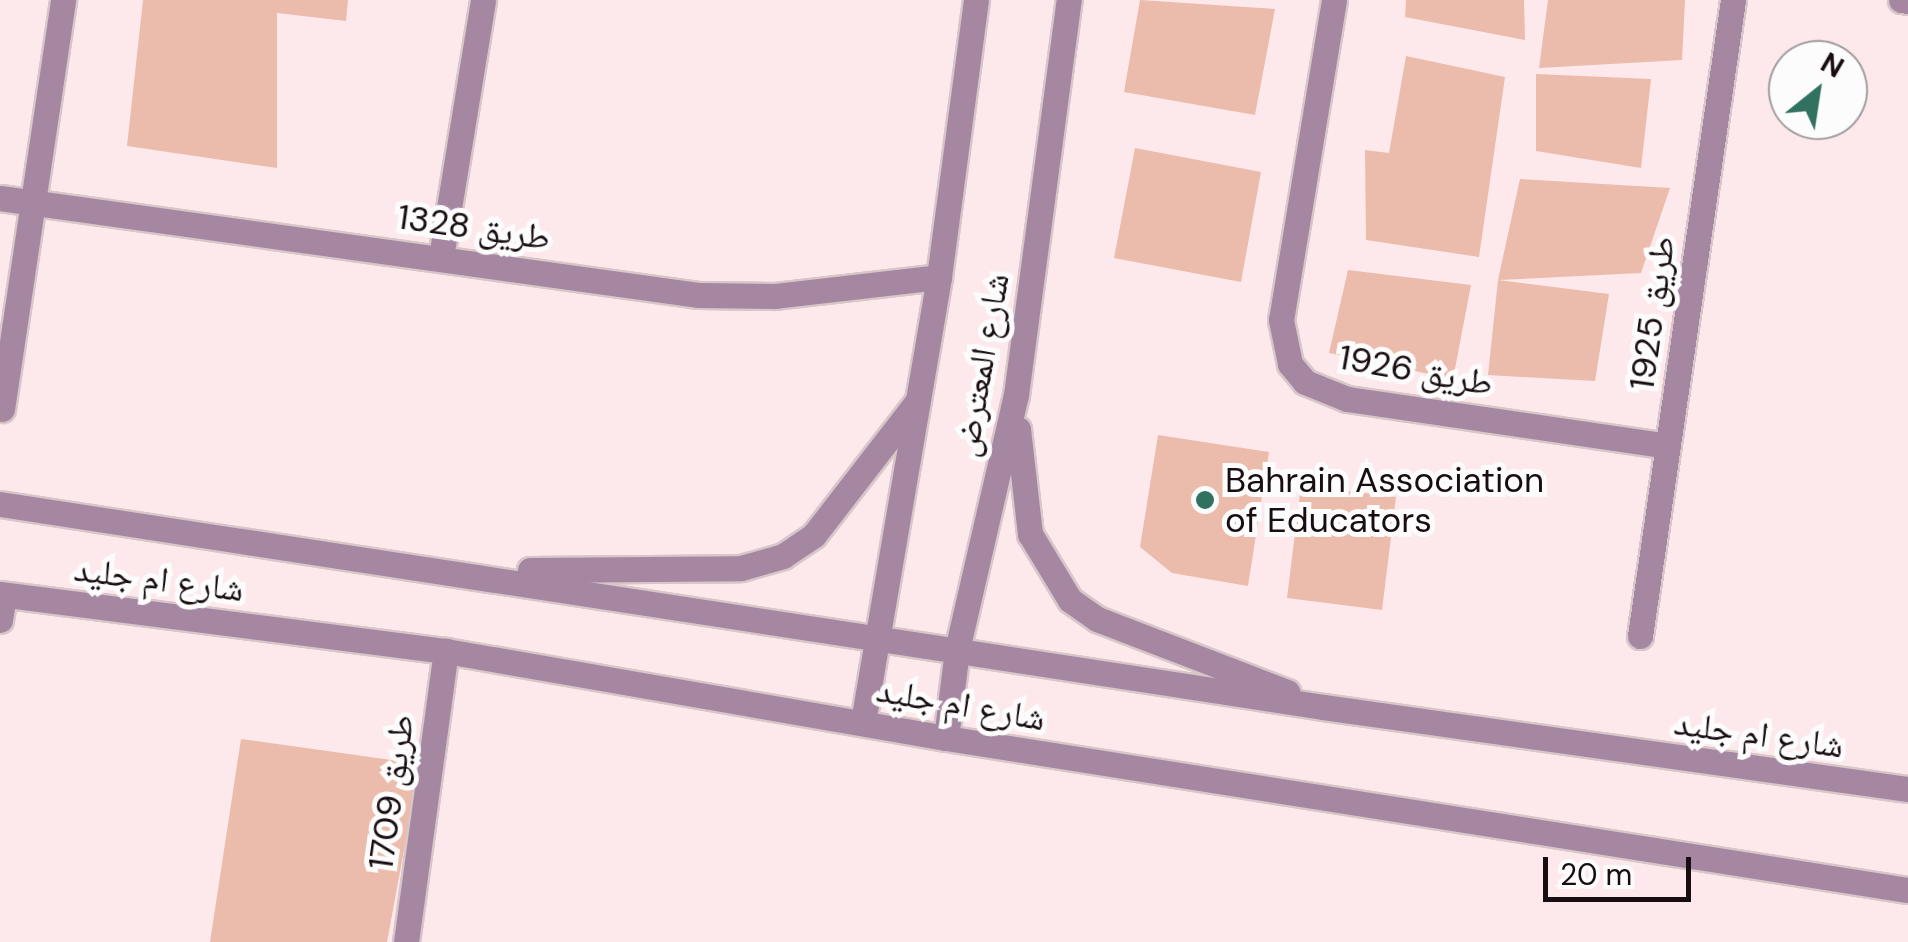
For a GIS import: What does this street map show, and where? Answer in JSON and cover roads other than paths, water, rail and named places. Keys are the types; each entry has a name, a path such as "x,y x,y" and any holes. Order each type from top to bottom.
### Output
{"street":[{"path":"2,409 63,0"},
{"path":"441,257 483,0"},
{"name":"شارع المعترض","path":"863,722 882,638 940,277 976,0"},
{"name":"شارع المعترض","path":"946,738 957,650 1016,395 1070,0"},
{"name":"طريق 1926","path":"1334,0 1281,320 1290,364 1305,382 1347,398 1668,446"},
{"name":"طريق 1925","path":"1640,636 1733,0"},
{"path":"1900,0 1908,1"},
{"name":"طريق 1328","path":"0,198 737,298 940,277"},
{"path":"1016,395 1030,534 1070,600 1097,619 1324,708"},
{"path":"452,570 740,568 783,556 814,535 919,399"},
{"name":"شارع ام جليد","path":"0,504 452,570 1324,708 1908,790"},
{"name":"شارع ام جليد","path":"2,603 446,651 946,738 1908,890"},
{"name":"طريق 1709","path":"406,942 446,651"}],"place":[{"name":"Bahrain Association of Educators","path":"1205,500"}]}
